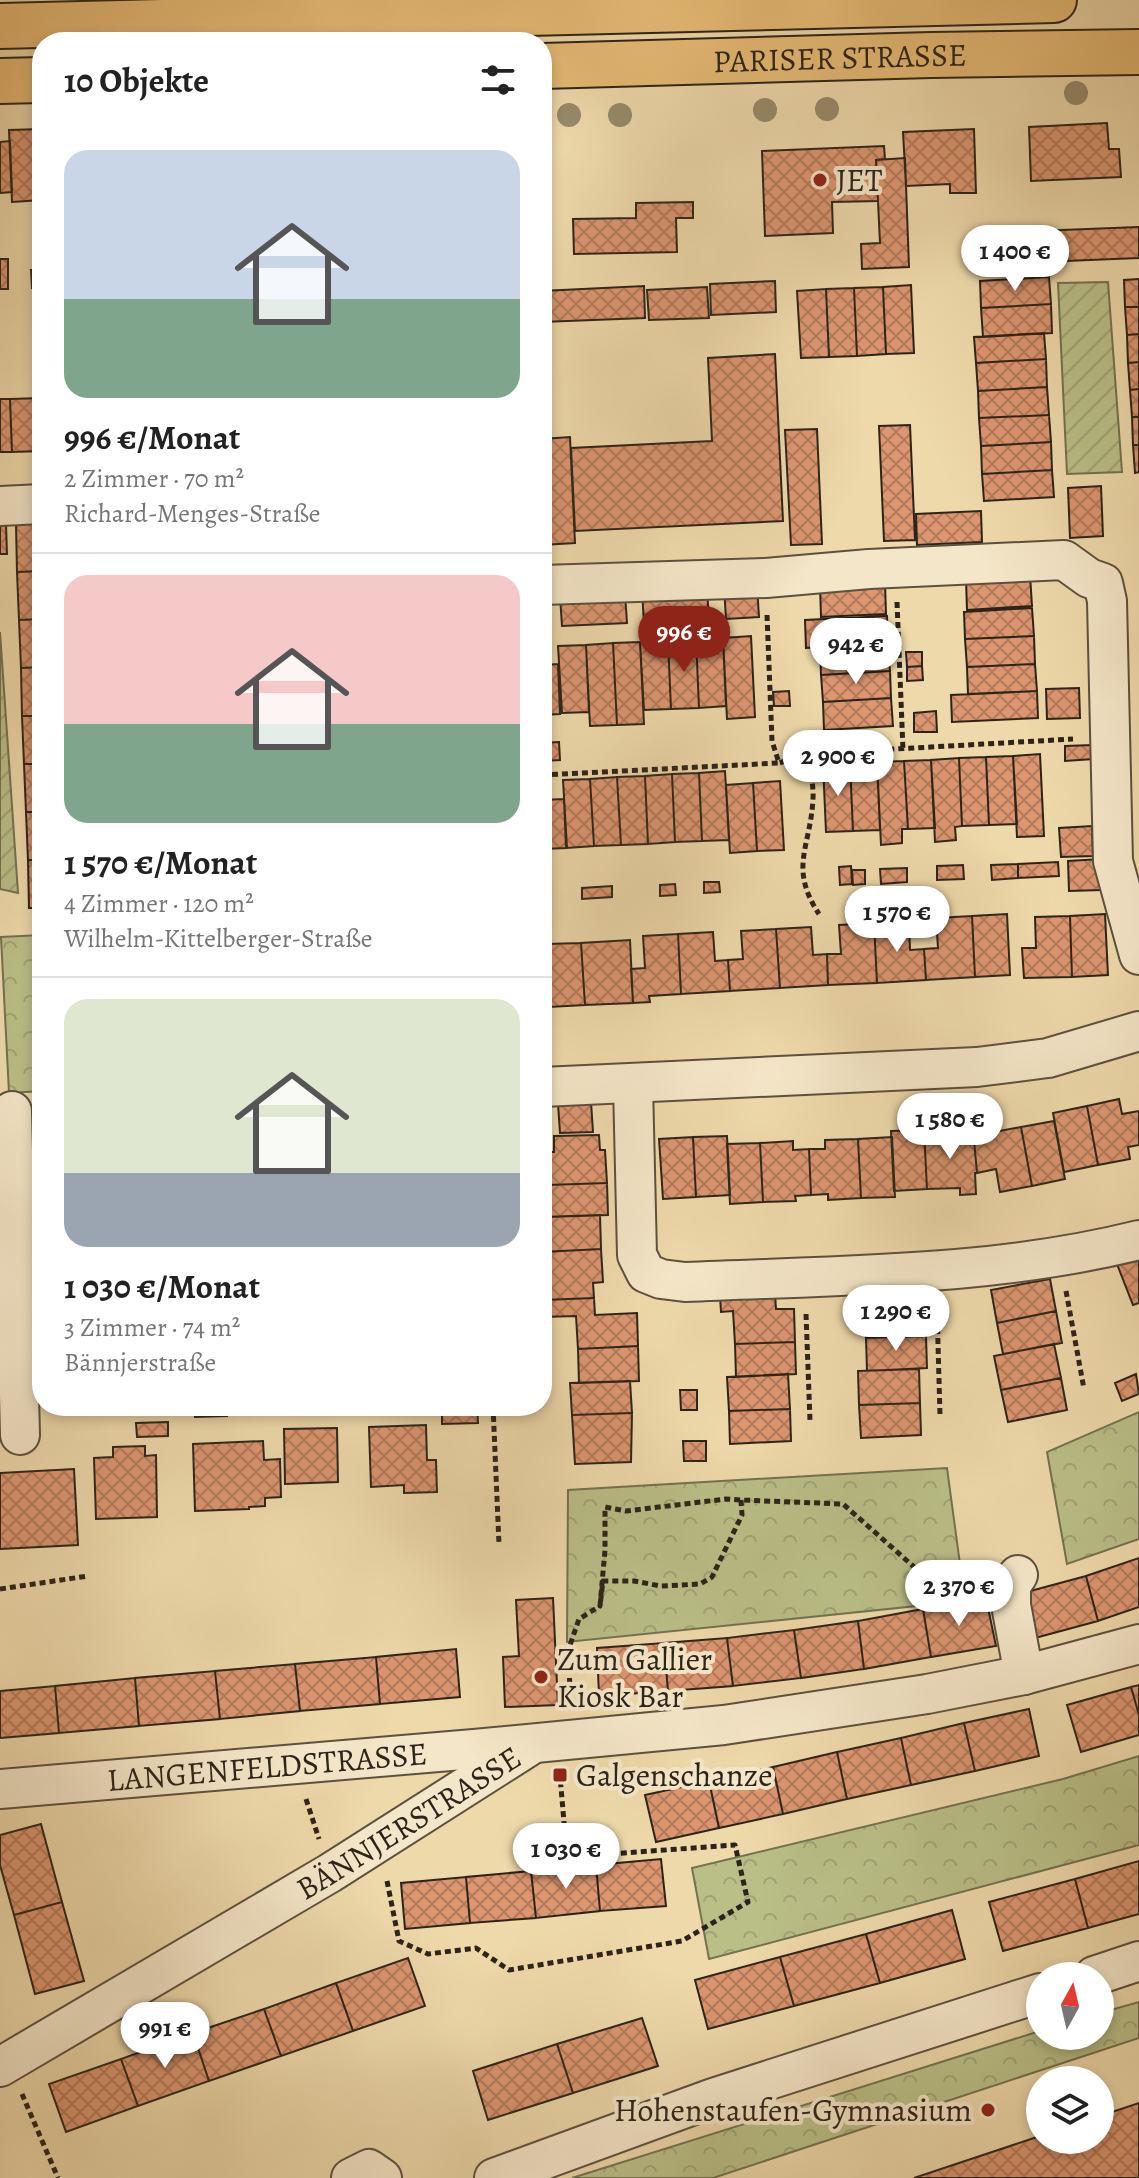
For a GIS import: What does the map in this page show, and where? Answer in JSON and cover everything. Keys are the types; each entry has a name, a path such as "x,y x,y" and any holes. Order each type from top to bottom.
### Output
{"main road":[{"name":"PARISER STRASSE","path":"0,26 457,19 1054,0"},
{"name":"PARISER STRASSE","path":"552,66 1139,52"},
{"path":"0,81 32,80"}],"street":[{"path":"0,506 32,504"},
{"path":"552,585 766,578 1064,560 1089,578 1103,583 1107,601 1113,861 1139,955"},
{"path":"552,1087 977,1067 1048,1058 1139,1031"},
{"path":"633,1085 637,1255 646,1273 661,1279 685,1282 935,1271 1059,1258 1139,1240"},
{"path":"18,1111 20,1435"},
{"path":"1014,1580 1011,1605 1024,1675"},
{"name":"BÄNNJERSTRASSE","path":"5,2065 553,1741 740,1723 927,1694 1024,1675 1139,1644"},
{"name":"LANGENFELDSTRASSE","path":"0,1789 553,1741"},
{"path":"1114,1969 1139,1961"},
{"path":"494,2178 713,2098 1026,1997"},
{"path":"351,2178 369,2169 382,2178"}],"path":[{"path":"895,569 903,750"},
{"path":"766,578 772,741 779,763"},
{"path":"552,774 779,763 807,754 1109,736"},
{"path":"807,754 813,796 803,879 806,895 819,914"},
{"path":"1059,1258 1084,1389"},
{"path":"935,1271 940,1415"},
{"path":"804,1277 810,1421"},
{"path":"493,1416 499,1544"},
{"path":"600,1606 603,1581 681,1586 700,1584 712,1577 742,1515 741,1500"},
{"path":"600,1606 605,1507 626,1511 741,1500 843,1504 922,1574 988,1588 1014,1580"},
{"path":"0,1589 88,1576"},
{"path":"379,1843 399,1941 428,1954 476,1948 509,1970 682,1941 748,1902 735,1845 567,1857 560,1775 553,1741 569,1648 579,1619 600,1606"},
{"path":"294,1764 330,1873"},
{"path":"5,2065 58,2178"}],"green space":[{"path":"1108,282 1122,472 1067,474 1058,283"},
{"path":"0,632 18,893 0,889"},
{"path":"32,935 32,1092 9,1093 1,937"},
{"path":"1139,1412 1139,1539 1067,1564 1047,1452"},
{"path":"947,1468 965,1601 567,1642 568,1490"},
{"path":"1139,1756 1139,1845 709,1959 692,1868 1063,1779"},
{"path":"1139,2002 1139,2038 1114,2046 1114,2009"},
{"path":"1026,2035 1026,2050 1102,2050 1054,2066 1026,2066 1026,2075 713,2178 572,2178"}],"building":[{"path":"1107,123 1109,149 1119,149 1121,177 1031,181 1029,127"},
{"path":"32,129 32,201 12,202 9,130"},
{"path":"974,129 976,193 950,193 950,184 906,186 903,132"},
{"path":"10,141 12,192 0,193 0,142"},
{"name":"JET","path":"884,146 885,159 876,160 878,201 832,202 833,233 765,236 762,151"},
{"path":"905,158 909,267 862,269 861,244 880,243 876,160"},
{"path":"693,202 693,218 676,218 677,252 574,254 573,219 636,218 636,203"},
{"path":"1139,227 1139,258 1013,263 1012,232"},
{"path":"0,259 8,259 8,289 0,289"},
{"path":"1049,277 1051,304 981,308 980,281"},
{"path":"1139,279 1139,307 1125,307 1124,280"},
{"path":"775,281 776,312 711,315 710,284"},
{"path":"911,285 914,353 886,354 883,287"},
{"path":"644,286 645,318 552,322 552,291"},
{"path":"707,287 709,318 649,320 647,290"},
{"path":"883,287 886,354 857,356 854,288"},
{"path":"854,288 857,356 829,357 826,289"},
{"path":"826,289 829,357 801,358 797,291"},
{"path":"1051,304 1052,333 983,337 981,308"},
{"path":"1125,307 1139,307 1139,334 1127,335"},
{"path":"1044,333 1046,359 976,363 974,337"},
{"path":"1139,334 1139,362 1128,363 1127,335"},
{"path":"775,354 783,521 575,531 571,448 712,441 708,358"},
{"path":"1046,359 1047,387 978,391 976,363"},
{"path":"1139,362 1139,389 1130,390 1128,363"},
{"path":"1047,387 1049,415 979,418 978,391"},
{"path":"1139,389 1139,417 1132,417 1130,390"},
{"path":"32,398 32,451 12,452 10,399"},
{"path":"0,399 10,399 12,452 0,452"},
{"path":"1049,415 1051,442 981,446 979,418"},
{"path":"1132,417 1139,417 1139,445 1133,445"},
{"path":"910,425 915,540 884,541 879,426"},
{"path":"817,429 822,544 791,545 785,430"},
{"path":"570,437 575,543 552,544 552,438"},
{"path":"1051,442 1052,470 982,474 981,446"},
{"path":"1133,445 1139,445 1139,472 1135,473"},
{"path":"1052,470 1054,497 984,501 982,474"},
{"path":"1101,486 1103,536 1070,538 1068,488"},
{"path":"981,511 982,542 917,545 916,514"},
{"path":"32,523 32,571 17,572 16,524"},
{"path":"0,525 6,525 7,554 0,554"},
{"path":"32,571 32,619 19,620 17,572"},
{"path":"1030,575 1032,606 967,610 966,579"},
{"path":"885,583 886,614 821,617 820,586"},
{"path":"757,586 759,617 726,619 724,587"},
{"path":"707,589 709,620 644,623 642,592"},
{"path":"625,593 627,623 562,626 560,596"},
{"path":"1032,608 1034,636 965,639 964,612"},
{"path":"887,616 888,644 806,648 805,620"},
{"path":"32,619 32,667 21,668 19,620"},
{"path":"751,636 755,717 727,719 723,638"},
{"path":"1034,636 1035,664 967,667 965,639"},
{"path":"723,638 726,706 699,708 696,639"},
{"path":"696,639 699,708 671,709 668,641"},
{"path":"668,641 671,709 644,710 640,642"},
{"path":"640,642 644,724 617,725 613,643"},
{"path":"613,643 617,725 590,726 586,645"},
{"path":"888,644 890,671 821,675 820,647"},
{"path":"586,645 589,712 562,713 558,646"},
{"path":"906,652 922,652 922,666 907,667"},
{"path":"552,664 558,664 560,714 552,714"},
{"path":"1035,664 1037,691 968,694 967,667"},
{"path":"922,666 923,680 907,681 907,667"},
{"path":"32,667 32,716 22,716 21,668"},
{"path":"890,671 891,698 823,702 821,675"},
{"path":"1079,688 1080,718 1047,719 1046,689"},
{"path":"789,691 790,706 774,706 773,692"},
{"path":"1037,691 1038,718 952,722 951,695"},
{"path":"891,698 893,726 824,730 823,702"},
{"path":"936,711 937,732 914,732 914,713"},
{"path":"22,716 32,716 32,764 24,764"},
{"path":"552,742 559,742 560,760 552,760"},
{"path":"1093,745 1093,759 1065,761 1065,746"},
{"path":"1040,754 1044,836 1017,837 1013,756"},
{"path":"1013,756 1017,824 989,825 986,757"},
{"path":"986,757 989,825 962,826 959,758"},
{"path":"959,758 962,826 955,827 956,840 935,842 931,760"},
{"path":"931,760 935,828 908,829 904,761"},
{"path":"904,761 908,829 902,829 902,843 881,845 877,762"},
{"path":"877,762 880,830 853,831 850,763"},
{"path":"850,763 853,831 826,832 823,764"},
{"path":"24,764 32,764 32,812 26,812"},
{"path":"725,771 729,840 702,841 699,773"},
{"path":"699,773 702,841 675,842 672,774"},
{"path":"672,774 675,842 648,844 645,776"},
{"path":"645,776 648,844 621,845 617,777"},
{"path":"617,777 621,845 594,846 590,779"},
{"path":"590,779 594,846 567,848 563,780"},
{"path":"780,781 784,850 757,851 753,783"},
{"path":"753,783 757,851 730,853 726,785"},
{"path":"564,799 566,848 552,849 552,800"},
{"path":"26,812 32,812 32,860 28,860"},
{"path":"1092,826 1093,856 1061,857 1059,828"},
{"path":"1101,859 1102,890 1069,891 1068,861"},
{"path":"28,860 32,860 32,908 29,908"},
{"path":"1058,862 1059,876 1018,878 1018,864"},
{"path":"1018,864 1018,878 992,880 991,865"},
{"path":"963,865 964,879 937,880 937,866"},
{"path":"851,866 852,884 840,885 839,867"},
{"path":"907,868 907,882 881,884 880,869"},
{"path":"852,870 865,870 865,884 853,885"},
{"path":"704,882 719,882 720,892 704,893"},
{"path":"675,884 676,895 660,896 660,885"},
{"path":"612,886 612,897 582,899 582,888"},
{"path":"1007,914 1010,975 975,977 972,916"},
{"path":"1105,914 1108,975 1072,977 1070,916"},
{"path":"972,916 975,977 926,980 924,949 938,948 936,918"},
{"path":"1070,916 1072,977 1024,978 1022,948 1036,948 1035,917"},
{"path":"909,921 910,950 924,949 926,980 877,983 874,923"},
{"path":"874,923 877,983 828,985 827,954 841,954 839,925"},
{"path":"811,927 813,955 827,954 828,985 780,988 776,929"},
{"path":"776,929 780,988 730,991 728,960 743,959 741,931"},
{"path":"713,932 715,961 728,960 730,991 681,994 678,934"},
{"path":"678,934 681,994 649,996 650,1002 633,1003 631,969 645,968 643,936"},
{"path":"630,940 633,1003 585,1005 581,943"},
{"path":"581,943 585,1005 552,1007 552,944"},
{"path":"1119,1099 1122,1114 1139,1111 1139,1145 1128,1147 1130,1159 1098,1165 1087,1106"},
{"path":"591,1102 593,1132 560,1133 558,1104"},
{"path":"1087,1106 1098,1165 1064,1172 1053,1113"},
{"path":"1054,1121 1065,1179 1032,1186 1021,1127"},
{"path":"1021,1127 1032,1186 1000,1192 996,1169 977,1173 974,1140 989,1136 988,1133"},
{"path":"957,1128 958,1140 974,1140 976,1194 960,1195 960,1188 927,1189 924,1130"},
{"path":"924,1130 927,1189 894,1191 891,1131"},
{"path":"599,1135 600,1150 605,1150 607,1183 552,1185 554,1136"},
{"path":"727,1136 730,1195 696,1197 693,1137"},
{"path":"693,1137 696,1197 663,1199 659,1139"},
{"path":"892,1137 895,1197 861,1198 858,1139"},
{"path":"858,1139 861,1198 828,1200 828,1194 811,1195 809,1149 825,1149 825,1140"},
{"path":"793,1141 793,1150 809,1149 811,1195 795,1196 796,1201 763,1202 760,1143"},
{"path":"760,1143 763,1202 730,1204 727,1144"},
{"path":"607,1183 608,1215 552,1217 552,1185"},
{"path":"600,1215 601,1249 552,1251 552,1217"},
{"path":"601,1249 603,1282 593,1283 594,1298 552,1300 552,1251"},
{"path":"1139,1250 1139,1303 1133,1305 1115,1259"},
{"path":"1050,1279 1056,1311 997,1323 991,1290"},
{"path":"775,1294 776,1309 794,1309 795,1342 735,1344 733,1311 721,1312 720,1296"},
{"path":"594,1298 595,1315 637,1313 638,1346 578,1349 576,1316 552,1317 552,1300"},
{"path":"924,1303 926,1336 866,1338 864,1305"},
{"path":"1056,1311 1062,1343 1003,1354 997,1323"},
{"path":"926,1336 927,1368 867,1371 866,1338"},
{"path":"795,1342 796,1374 736,1377 735,1344"},
{"path":"1054,1344 1061,1378 1001,1390 994,1356"},
{"path":"638,1346 639,1381 579,1383 578,1349"},
{"path":"919,1369 920,1403 859,1405 858,1371"},
{"path":"788,1374 790,1409 729,1411 727,1377"},
{"path":"1136,1374 1139,1394 1122,1401 1115,1383"},
{"path":"1061,1378 1067,1410 1008,1422 1001,1390"},
{"path":"630,1381 632,1413 572,1415 570,1383"},
{"path":"680,1390 697,1390 697,1410 681,1410"},
{"path":"920,1403 921,1435 861,1438 859,1405"},
{"path":"790,1409 791,1441 730,1444 729,1411"},
{"path":"632,1413 631,1462 575,1464 572,1415"},
{"path":"442,1416 478,1416 478,1423 442,1424"},
{"path":"168,1422 168,1436 137,1437 136,1423"},
{"path":"426,1425 427,1460 436,1460 437,1492 404,1493 404,1485 371,1487 369,1427"},
{"path":"337,1428 338,1482 285,1484 284,1429"},
{"path":"263,1441 264,1460 280,1459 281,1497 265,1498 265,1506 249,1509 195,1511 193,1444"},
{"path":"683,1441 706,1441 706,1461 684,1461"},
{"path":"145,1446 145,1456 156,1455 157,1517 96,1519 94,1458 113,1457 113,1447"},
{"path":"74,1469 78,1545 0,1549 0,1473"},
{"path":"1139,1558 1139,1607 1098,1621 1086,1576"},
{"path":"1086,1576 1098,1621 1035,1638 1023,1593"},
{"path":"553,1598 558,1705 505,1707 503,1657 519,1656 516,1600"},
{"path":"986,1598 996,1646 931,1657 923,1609"},
{"path":"923,1609 931,1657 864,1669 858,1621"},
{"path":"858,1621 864,1669 801,1678 794,1630"},
{"path":"794,1630 801,1678 733,1686 727,1638"},
{"path":"727,1638 733,1686 668,1691 664,1643"},
{"path":"664,1643 668,1691 599,1696 597,1648"},
{"path":"456,1649 460,1697 380,1704 376,1657"},
{"path":"376,1657 380,1704 300,1711 295,1664"},
{"path":"295,1664 300,1711 220,1719 215,1671"},
{"path":"215,1671 220,1719 139,1726 135,1678"},
{"path":"135,1678 139,1726 59,1733 55,1686"},
{"path":"1139,1685 1139,1715 1131,1687"},
{"path":"55,1686 59,1733 0,1738 0,1691"},
{"path":"1131,1687 1139,1715 1139,1735 1081,1752 1067,1705"},
{"path":"1029,1709 1039,1756 975,1771 964,1723"},
{"path":"964,1723 975,1771 911,1785 901,1738"},
{"path":"901,1738 911,1785 847,1799 837,1752"},
{"path":"837,1752 847,1799 783,1814 773,1767"},
{"path":"773,1767 783,1814 719,1828 709,1781"},
{"path":"709,1781 719,1828 656,1842 645,1795"},
{"path":"41,1824 62,1902 14,1915 0,1865 0,1835"},
{"path":"661,1859 666,1906 600,1911 596,1865"},
{"path":"1139,1861 1139,1914 1088,1928 1075,1879"},
{"path":"596,1865 600,1911 536,1918 531,1871"},
{"path":"531,1871 536,1918 470,1923 466,1877"},
{"path":"466,1877 470,1923 405,1929 401,1883"},
{"path":"1075,1879 1088,1928 1003,1951 989,1902"},
{"path":"62,1902 84,1981 35,1994 14,1915"},
{"path":"952,1910 965,1959 880,1983 866,1934"},
{"path":"866,1934 880,1983 794,2006 780,1957"},
{"path":"780,1957 794,2006 708,2029 695,1980"},
{"path":"408,1958 425,2006 353,2031 336,1983"},
{"path":"336,1983 353,2031 281,2056 264,2009"},
{"path":"264,2009 281,2056 209,2081 193,2033"},
{"path":"642,2018 658,2066 573,2093 557,2044"},
{"path":"193,2033 209,2081 138,2106 121,2059"},
{"path":"557,2044 573,2093 488,2120 473,2071"},
{"path":"121,2059 138,2106 66,2132 49,2084"},
{"path":"1139,2103 1139,2178 914,2178 1026,2141 1026,2154 1114,2154 1114,2111"}],"place":[{"name":"JET","path":"820,180"},
{"name":"Zum Gallier Kiosk Bar","path":"541,1677"},
{"name":"Galgenschanze","path":"560,1775"},
{"name":"Hohenstaufen-Gymnasium","path":"988,2110"}]}
